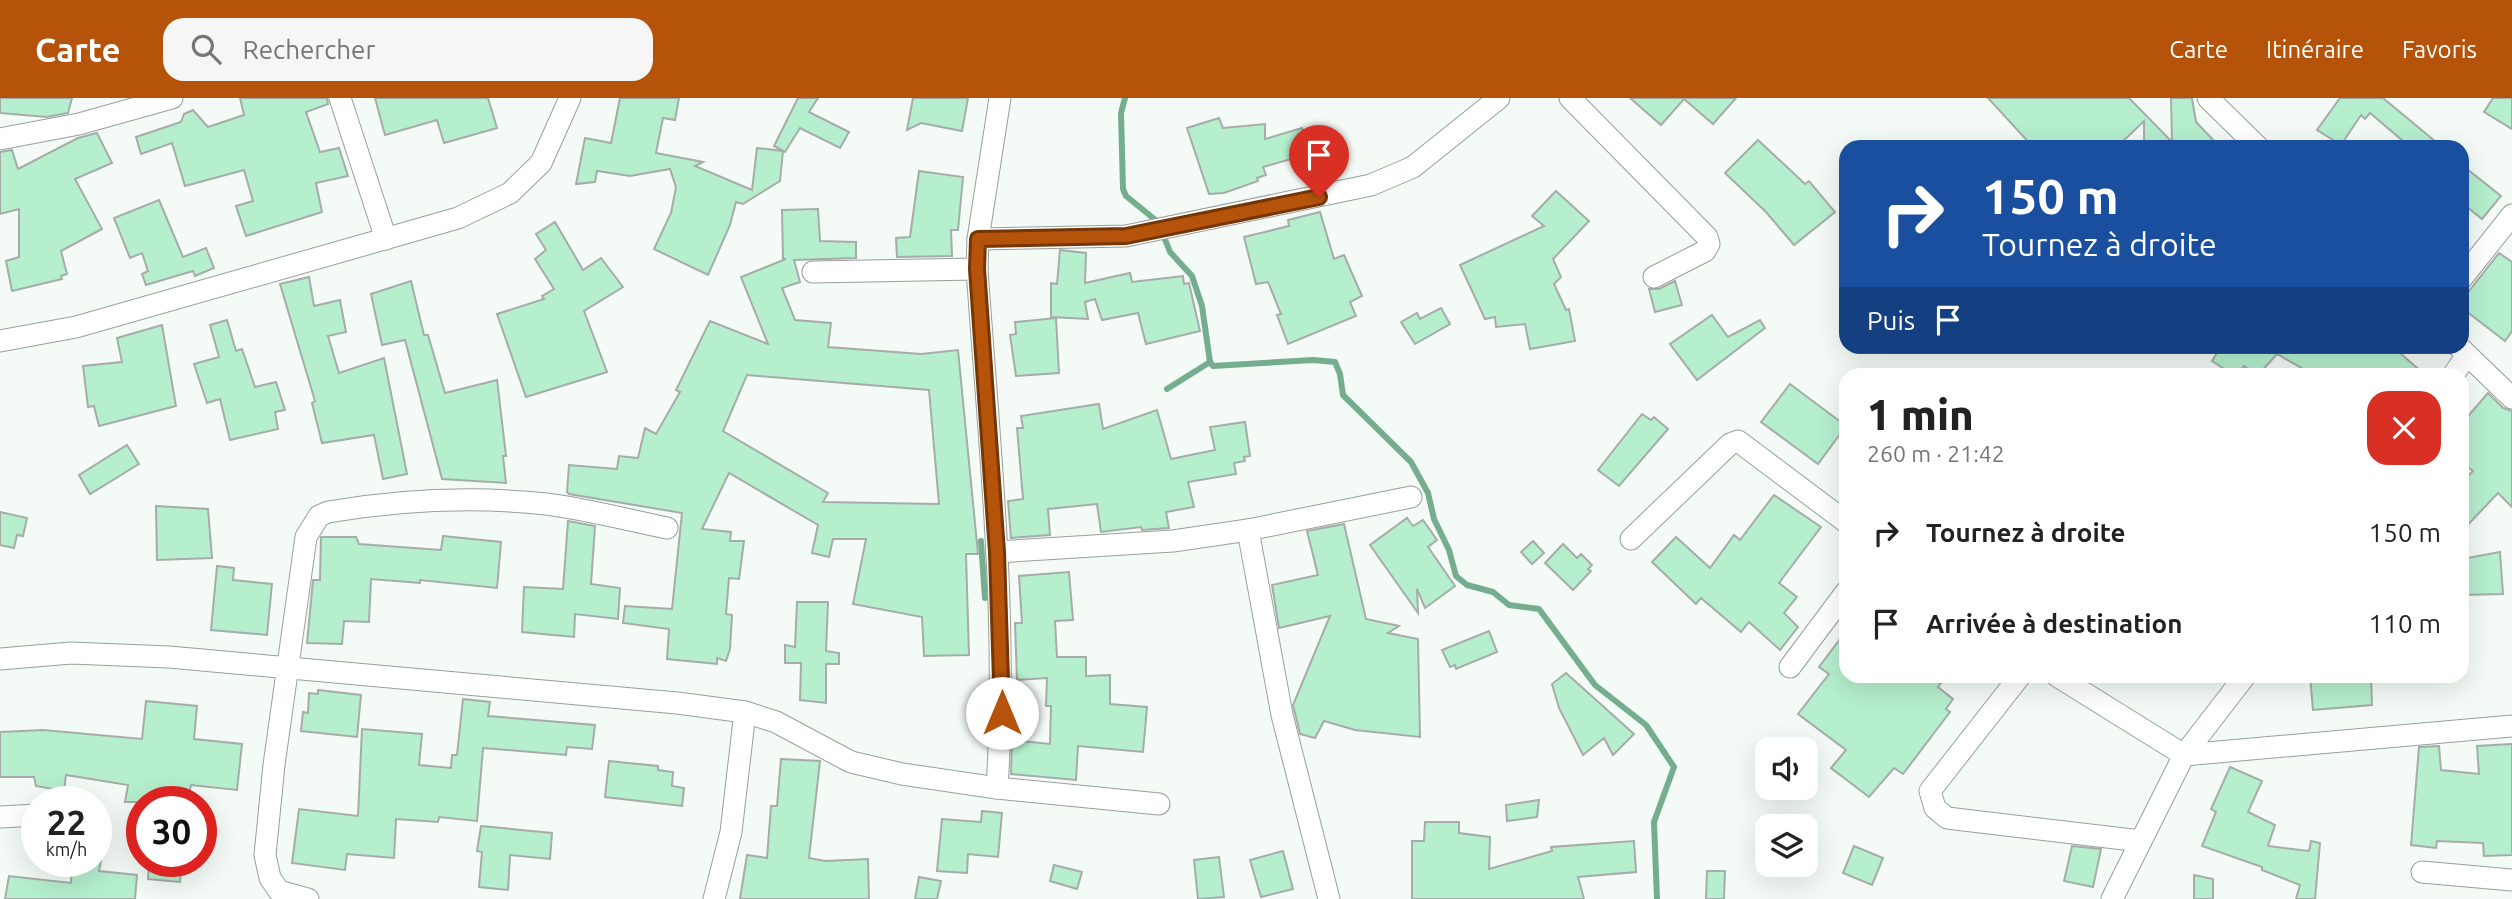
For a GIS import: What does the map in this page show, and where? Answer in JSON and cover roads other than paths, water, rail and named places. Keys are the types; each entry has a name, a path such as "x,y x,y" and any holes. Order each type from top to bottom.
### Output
{"street":[{"path":"0,139 79,124 172,98"},
{"path":"340,98 386,239"},
{"path":"0,341 76,327 458,218 510,193 541,163 570,98"},
{"path":"997,788 1002,689 997,552 977,269 978,239 1000,98"},
{"path":"978,239 1126,236 1371,185 1413,167 1499,98"},
{"path":"1570,98 1707,237 1709,244 1705,251 1654,277"},
{"path":"2208,98 2251,140"},
{"path":"2469,269 2512,215"},
{"path":"814,272 977,269"},
{"path":"2466,354 2512,398"},
{"path":"1631,539 1730,444 1738,441 1839,517"},
{"path":"997,552 1173,541 1248,530 1410,497"},
{"path":"308,899 279,891 270,878 265,855 306,537 319,516 328,512 396,501 456,500 547,504 667,528"},
{"path":"1248,530 1282,715 1329,899"},
{"path":"1790,667 1839,601"},
{"path":"0,659 71,653 169,657 677,703 745,712 776,722 851,762 902,774 997,788 1159,804"},
{"path":"2015,683 1930,791 1935,808 1947,818 2141,841"},
{"path":"2068,683 2184,755 2512,726"},
{"path":"2112,899 2184,755 2240,683"},
{"path":"714,899 731,832 745,712"},
{"path":"0,817 21,816"},
{"path":"2422,872 2512,880"}],"waterway":[{"path":"1125,98 1121,113 1123,189 1126,196 1158,222 1170,252 1192,276 1202,306 1210,362"},
{"path":"1210,362 1213,366 1313,360 1335,362 1343,395 1411,462 1428,493 1434,519 1449,550 1456,576 1467,585 1493,592 1509,605 1539,609 1595,685 1646,725 1674,767 1654,822 1657,899"},
{"path":"1167,389 1210,362"},
{"path":"981,541 985,598"}]}
